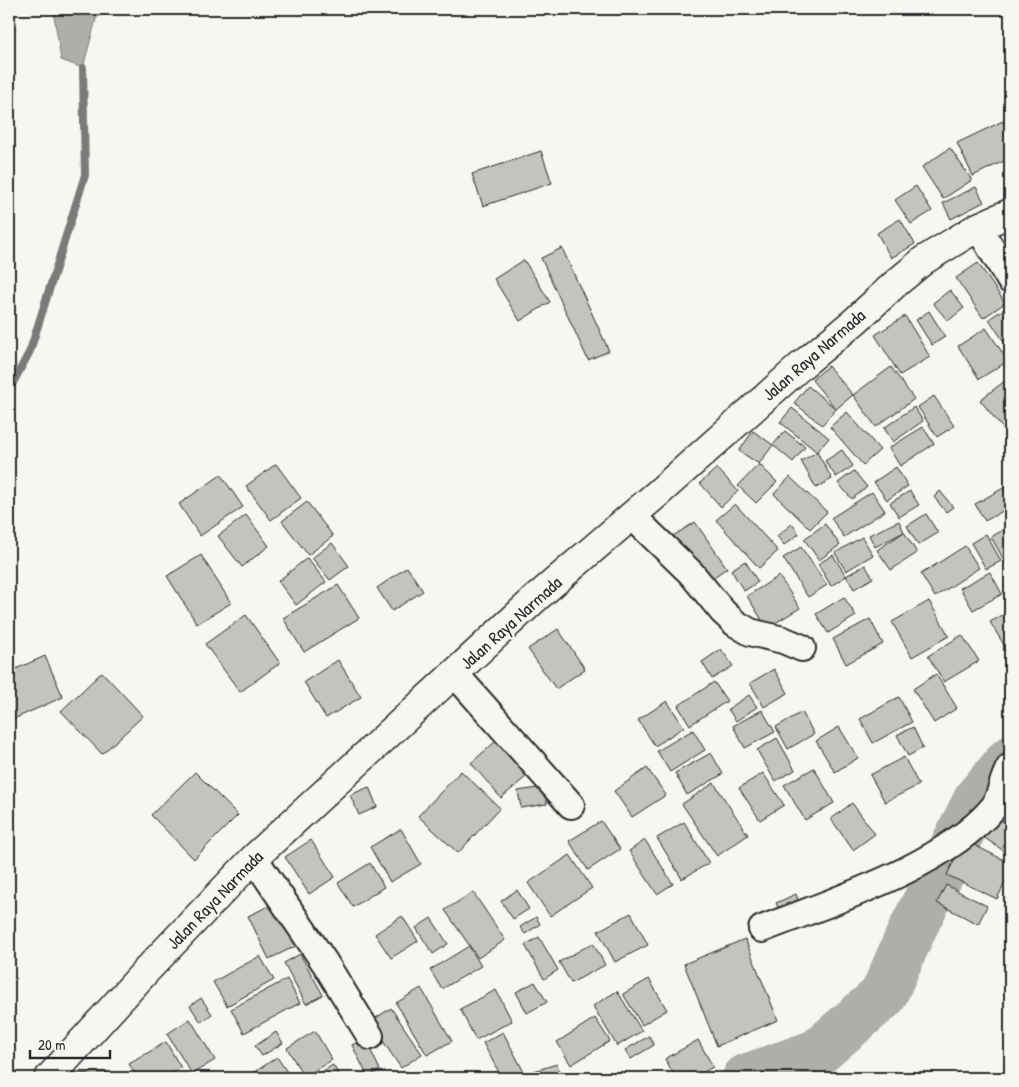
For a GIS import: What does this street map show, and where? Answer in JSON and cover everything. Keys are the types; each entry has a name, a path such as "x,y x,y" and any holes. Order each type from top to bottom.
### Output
{"highway":[{"name":"Jalan Raya Narmada","path":"49,1078 146,971 254,858 536,598 632,516 803,364 855,321 894,284 924,260 978,227 1010,213"}],"street":[{"path":"978,227 1010,280"},
{"path":"632,516 691,573 722,612 735,623 750,632 783,640 802,648"},
{"path":"455,674 571,805"},
{"path":"762,929 878,884 936,854 975,827 995,806 1004,775 1010,767"},
{"path":"254,858 325,963 370,1036"}],"shaded area":[{"path":"53,9 105,9 96,19 83,68 61,60"}],"building":[{"path":"1003,121 1010,136 1010,158 973,176 957,143"},
{"path":"950,148 972,180 943,199 922,167"},
{"path":"541,151 552,183 483,206 472,174"},
{"path":"916,186 932,211 911,224 895,200"},
{"path":"976,187 984,202 951,219 943,203"},
{"path":"900,219 915,244 891,258 877,233"},
{"path":"562,248 609,351 588,360 541,258"},
{"path":"524,260 550,302 520,321 494,279"},
{"path":"978,263 1005,303 983,318 956,278"},
{"path":"950,290 964,308 948,321 933,303"},
{"path":"1010,305 1010,351 989,319"},
{"path":"929,311 945,337 932,345 916,320"},
{"path":"905,316 930,357 900,375 875,335"},
{"path":"986,328 1008,361 979,379 958,346"},
{"path":"828,366 853,395 836,409 812,380"},
{"path":"891,367 914,399 876,427 853,395"},
{"path":"1010,377 1010,427 1005,431 980,400"},
{"path":"808,386 836,409 822,425 794,403"},
{"path":"934,396 954,426 937,437 918,407"},
{"path":"914,407 923,421 893,442 884,428"},
{"path":"792,408 829,438 817,452 780,422"},
{"path":"847,412 880,450 863,465 830,427"},
{"path":"923,427 934,444 900,466 889,448"},
{"path":"753,431 773,445 759,464 739,451"},
{"path":"785,431 805,447 793,462 773,445"},
{"path":"842,450 853,466 836,477 825,461"},
{"path":"817,452 832,479 816,488 801,461"},
{"path":"276,464 301,498 271,520 246,486"},
{"path":"759,464 777,482 756,503 738,486"},
{"path":"896,467 908,486 887,500 874,482"},
{"path":"717,468 738,491 721,507 700,483"},
{"path":"854,471 867,487 852,499 838,483"},
{"path":"221,475 243,507 200,536 179,504"},
{"path":"790,477 827,512 810,529 774,494"},
{"path":"1007,486 1010,492 1010,507 985,521 975,504"},
{"path":"910,491 919,505 899,517 890,503"},
{"path":"940,491 953,507 946,512 934,497"},
{"path":"872,492 885,511 844,537 831,518"},
{"path":"307,502 333,536 308,555 282,521"},
{"path":"735,504 778,551 759,568 716,520"},
{"path":"926,514 938,533 918,545 907,526"},
{"path":"246,515 269,546 242,567 218,536"},
{"path":"899,521 904,532 875,547 869,535"},
{"path":"695,522 727,568 705,583 673,536"},
{"path":"792,524 799,534 784,545 777,536"},
{"path":"825,524 840,545 819,560 804,539"},
{"path":"1010,526 1010,571 991,537"},
{"path":"904,532 917,553 891,570 877,550"},
{"path":"986,534 1001,561 986,569 971,543"},
{"path":"862,537 873,555 846,571 835,553"},
{"path":"332,543 349,566 330,580 312,558"},
{"path":"965,546 979,568 935,597 921,574"},
{"path":"801,547 827,585 808,597 783,558"},
{"path":"201,555 231,603 197,624 167,576"},
{"path":"833,555 846,576 831,586 818,564"},
{"path":"307,558 326,582 296,605 278,581"},
{"path":"745,561 758,582 744,591 731,570"},
{"path":"865,565 873,578 854,589 846,576"},
{"path":"407,567 423,591 392,611 377,588"},
{"path":"990,572 1002,594 973,610 960,588"},
{"path":"779,576 800,608 767,628 747,596"},
{"path":"338,585 359,618 304,652 283,618"},
{"path":"844,597 856,616 828,633 816,614"},
{"path":"929,601 949,636 912,657 892,622"},
{"path":"1010,611 1010,652 1009,653 990,622"},
{"path":"246,615 280,663 240,692 205,644"},
{"path":"870,619 883,644 846,664 833,639"},
{"path":"558,629 585,669 556,689 528,649"},
{"path":"962,635 979,661 944,682 928,656"},
{"path":"721,649 733,666 712,679 702,662"},
{"path":"45,656 63,697 9,721 9,672"},
{"path":"338,660 361,697 326,718 304,682"},
{"path":"774,669 788,693 764,707 750,683"},
{"path":"102,672 143,716 102,754 61,711"},
{"path":"936,674 957,708 934,723 913,689"},
{"path":"714,682 727,701 690,725 678,706"},
{"path":"749,695 757,707 736,721 728,709"},
{"path":"899,697 912,722 873,743 860,719"},
{"path":"667,701 684,727 655,746 638,720"},
{"path":"762,710 775,732 745,748 733,726"},
{"path":"802,712 814,734 788,749 776,727"},
{"path":"839,727 858,758 835,772 816,741"},
{"path":"913,727 923,748 908,756 897,735"},
{"path":"693,730 705,750 670,772 657,751"},
{"path":"777,738 795,770 775,781 757,750"},
{"path":"496,741 527,776 501,798 471,763"},
{"path":"711,753 723,774 687,795 675,773"},
{"path":"904,757 919,785 885,802 870,775"},
{"path":"647,768 666,795 632,817 614,791"},
{"path":"814,768 834,803 805,820 784,785"},
{"path":"461,771 500,808 458,853 418,816"},
{"path":"195,772 238,815 194,859 151,815"},
{"path":"763,773 784,805 760,820 739,788"},
{"path":"714,783 748,835 717,856 682,804"},
{"path":"369,787 377,807 359,815 350,795"},
{"path":"544,787 547,804 521,808 518,791"},
{"path":"852,803 875,834 853,850 831,819"},
{"path":"993,815 1010,826 1010,855 980,835"},
{"path":"601,821 620,849 588,870 569,841"},
{"path":"684,822 709,863 682,879 657,838"},
{"path":"401,829 421,864 390,882 370,847"},
{"path":"311,840 335,877 309,894 285,857"},
{"path":"645,840 673,884 657,894 629,851"},
{"path":"964,840 1010,863 1010,872 997,899 947,875"},
{"path":"570,855 592,888 550,916 528,883"},
{"path":"370,863 384,887 353,907 338,883"},
{"path":"946,885 987,906 978,924 937,903"},
{"path":"517,890 529,909 513,919 501,901"},
{"path":"473,892 505,940 478,958 445,910"},
{"path":"796,894 800,905 781,914 776,903"},
{"path":"277,902 298,945 269,959 248,916"},
{"path":"631,913 648,945 615,962 598,931"},
{"path":"402,916 418,941 391,958 375,934"},
{"path":"536,917 540,924 525,934 520,927"},
{"path":"431,918 448,944 433,954 416,928"},
{"path":"539,937 558,970 544,979 525,945"},
{"path":"745,939 778,1020 717,1046 684,964"},
{"path":"593,943 605,965 571,983 559,962"},
{"path":"469,946 481,966 442,989 430,970"},
{"path":"300,954 323,995 306,1004 284,963"},
{"path":"260,956 274,980 227,1006 213,982"},
{"path":"287,979 300,1003 244,1033 231,1009"},
{"path":"649,979 667,1010 642,1025 623,994"},
{"path":"535,982 547,1002 527,1013 516,992"},
{"path":"421,988 452,1041 427,1055 396,1003"},
{"path":"496,990 512,1021 476,1040 460,1009"},
{"path":"617,991 642,1031 617,1046 593,1006"},
{"path":"201,998 212,1014 201,1022 190,1006"},
{"path":"391,1008 422,1054 401,1068 370,1022"},
{"path":"595,1018 610,1041 571,1065 557,1042"},
{"path":"190,1019 215,1060 192,1074 167,1034"},
{"path":"315,1031 332,1060 304,1077 287,1048"},
{"path":"276,1032 283,1043 262,1056 255,1046"},
{"path":"503,1032 525,1074 517,1078 502,1078 483,1043"},
{"path":"649,1036 654,1045 631,1059 625,1050"},
{"path":"365,1038 380,1070 368,1077 352,1045"},
{"path":"698,1040 713,1067 693,1078 676,1078 665,1059"},
{"path":"166,1042 181,1068 165,1078 138,1078 129,1064"},
{"path":"277,1057 291,1078 254,1078 252,1074"},
{"path":"557,1064 561,1078 536,1078 534,1071"},
{"path":"333,1065 341,1078 311,1078"},
{"path":"107,1072 108,1078 76,1078 76,1074"}],"waterway":[{"path":"9,390 30,351 85,175 83,68"},
{"path":"746,1078 817,1053 883,996 912,930 978,798 1010,760"}]}
